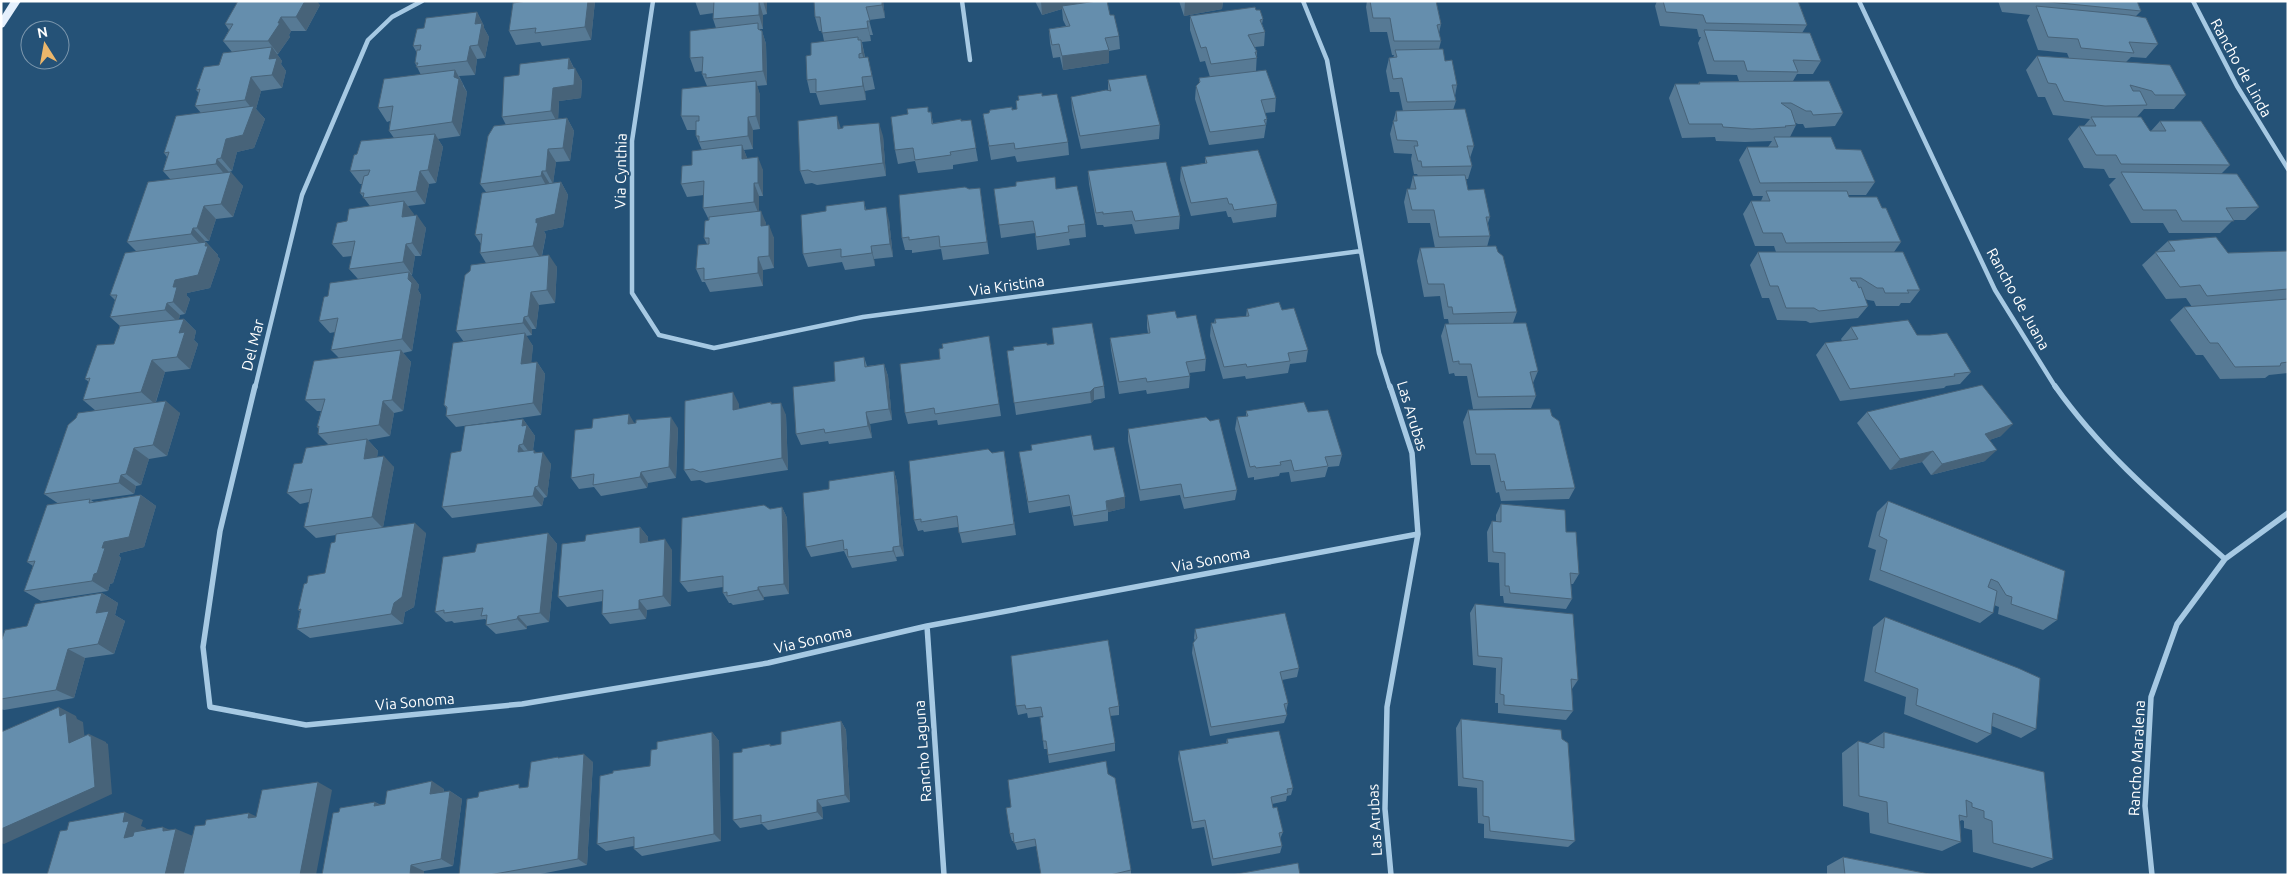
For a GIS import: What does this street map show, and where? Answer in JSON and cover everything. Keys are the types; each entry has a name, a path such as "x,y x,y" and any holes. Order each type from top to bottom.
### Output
{"main road":[{"path":"1,25 16,1"}],"street":[{"name":"Del Mar","path":"210,707 203,647 220,531 302,195 368,40 382,24 397,12 422,1"},
{"name":"Via Cynthia","path":"653,1 632,141 632,293 659,334"},
{"path":"962,1 970,60"},
{"name":"Las Arubas","path":"1303,1 1328,60 1379,352 1412,453 1418,534 1387,707 1384,810 1392,875"},
{"name":"Rancho de Juana","path":"1859,1 1995,290 2044,371 2076,416 2120,465 2225,559"},
{"name":"Rancho de Linda","path":"2193,1 2213,43 2258,124 2288,169"},
{"name":"Via Kristina","path":"659,334 714,348 863,317 1361,251"},
{"name":"Rancho Maralena","path":"2152,875 2145,806 2151,697 2177,624 2225,559 2288,513"},
{"name":"Via Sonoma","path":"210,707 306,725 522,704 768,663 927,626 1418,534"},
{"name":"Rancho Laguna","path":"927,626 944,875"}],"building":[{"path":"238,1 305,1 296,17 281,17 278,23 280,23 268,41 223,41 233,24 225,24"},
{"path":"527,1 588,1 585,27 535,33 536,28 509,31 513,3"},
{"path":"714,1 759,1 759,15 713,19"},
{"path":"814,1 882,1 882,5 866,7 870,21 867,21 868,28 822,33 820,17 815,17"},
{"path":"1107,1 1110,15 1114,15 1119,36 1105,38 1109,50 1062,56 1059,44 1052,45 1049,29 1070,26 1062,6"},
{"path":"1370,1 1436,1 1441,24 1437,25 1441,41 1394,41 1390,18 1373,18"},
{"path":"1663,1 1798,1 1807,25 1706,23 1703,15 1666,12"},
{"path":"2039,1 2137,1 2141,11"},
{"path":"2036,6 2146,18 2158,44 2129,42 2134,53 2081,48 2078,39 2048,37"},
{"path":"1255,7 1256,10 1260,10 1263,19 1260,20 1265,32 1248,35 1257,52 1255,52 1257,58 1211,64 1206,47 1201,48 1190,16"},
{"path":"477,12 475,24 482,23 478,45 470,46 467,61 416,67 418,63 415,63 417,50 420,50 421,45 413,46 417,29 424,28 426,18"},
{"path":"758,23 758,29 762,31 763,71 706,78 706,74 702,74 703,57 690,58 690,31"},
{"path":"1704,30 1810,33 1821,61 1793,60 1798,72 1747,71 1744,61 1714,61"},
{"path":"858,37 858,40 861,40 862,53 859,54 859,58 868,57 872,76 862,77 863,86 816,92 816,79 807,80 806,56 811,55 811,43"},
{"path":"272,47 269,59 277,58 272,75 251,77 245,100 195,106 200,89 196,90 204,67 219,65 223,53"},
{"path":"1443,49 1445,61 1452,60 1457,85 1452,85 1456,101 1407,102 1402,78 1393,79 1389,58 1397,57 1395,50"},
{"path":"2037,56 2170,65 2186,95 2155,95 2152,91 2130,85 2133,91 2140,91 2147,105 2105,106 2064,101 2056,84 2048,83"},
{"path":"569,58 568,69 575,68 574,85 553,88 551,111 502,117 504,77 519,75 520,64"},
{"path":"455,70 454,77 459,79 452,122 389,131 393,106 378,108 384,79"},
{"path":"1266,70 1276,98 1261,100 1267,119 1264,120 1266,125 1210,132 1196,86 1200,82 1199,78"},
{"path":"1146,75 1160,125 1080,136 1071,97 1106,90 1111,91 1108,80"},
{"path":"756,81 756,116 748,117 748,136 699,142 699,136 696,136 696,121 699,121 699,116 681,116 682,89"},
{"path":"1829,81 1843,113 1813,115 1811,111 1806,111 1791,103 1781,103 1791,110 1796,125 1752,129 1723,127 1722,124 1689,124 1675,84 1700,84 1699,82"},
{"path":"1042,93 1042,96 1057,94 1068,142 1015,149 1014,143 989,146 983,114 989,113 990,110 1012,107 1012,110 1017,109 1016,101 1019,100 1018,96"},
{"path":"254,106 243,135 226,139 221,158 217,159 216,164 163,171 169,152 164,153 176,116"},
{"path":"928,107 928,112 931,112 932,124 961,119 961,121 971,120 976,148 950,152 951,155 915,160 913,148 895,150 891,117 908,114 907,109"},
{"path":"1465,109 1474,146 1467,146 1472,166 1422,167 1421,161 1418,161 1414,146 1418,146 1417,141 1397,140 1393,121 1397,121 1396,111"},
{"path":"837,116 838,129 843,128 843,126 879,123 883,163 813,172 808,170 800,171 798,121"},
{"path":"2091,117 2141,117 2150,131 2166,131 2160,121 2201,121 2230,165 2121,164 2116,155 2096,155 2079,126 2096,126"},
{"path":"567,118 563,148 548,149 546,171 542,171 541,176 480,184 488,136 494,126"},
{"path":"435,134 428,170 420,171 416,191 363,198 364,193 360,193 364,176 368,175 370,170 350,171 354,155 357,154 361,141"},
{"path":"1774,137 1831,137 1836,149 1861,150 1875,182 1760,183 1747,147 1778,147"},
{"path":"742,145 742,159 758,157 758,183 754,183 754,202 703,208 704,181 681,184 682,166 692,165 692,151"},
{"path":"1258,150 1277,204 1234,210 1227,198 1191,203 1181,167 1207,163 1205,157"},
{"path":"1166,162 1180,216 1135,221 1132,211 1096,213 1088,171"},
{"path":"231,172 221,204 204,206 197,228 193,228 191,234 127,242 148,182"},
{"path":"2121,172 2237,174 2259,207 2226,208 2234,221 2182,221 2176,210 2143,210"},
{"path":"1465,175 1468,190 1484,189 1490,217 1486,217 1490,236 1439,237 1434,210 1412,210 1407,189 1416,189 1413,176"},
{"path":"1055,177 1056,189 1077,186 1085,224 1068,226 1069,232 1036,237 1033,221 999,225 994,189 1016,186 1016,182"},
{"path":"561,182 555,214 536,219 536,223 538,222 533,246 480,253 482,234 475,235 482,193"},
{"path":"965,187 969,189 980,188 987,242 940,247 939,236 909,240 909,237 902,238 899,195"},
{"path":"1766,191 1847,191 1849,197 1877,197 1882,208 1886,208 1901,242 1786,243 1782,233 1763,233 1751,201 1770,201"},
{"path":"404,201 402,217 417,215 412,243 406,244 403,262 349,269 355,241 332,244 337,223 347,221 349,209"},
{"path":"864,201 865,210 886,207 890,244 871,246 872,253 841,257 841,249 803,254 801,215 826,211 826,206"},
{"path":"761,211 761,226 769,225 769,256 758,257 758,273 704,280 704,268 696,269 698,245 709,244 709,238 704,238 705,221 709,220 709,217"},
{"path":"2216,237 2228,253 2288,251 2288,289 2207,296 2200,285 2180,287 2155,252 2175,251 2168,241"},
{"path":"206,242 205,246 208,246 198,275 175,280 173,287 177,287 173,302 167,303 165,310 110,317 117,295 110,295 125,253"},
{"path":"1496,246 1498,252 1503,256 1517,312 1453,314 1452,307 1448,307 1444,284 1428,284 1420,248"},
{"path":"1758,252 1903,252 1920,290 1907,290 1909,293 1885,293 1883,288 1877,288 1861,278 1850,278 1852,281 1856,281 1859,288 1861,287 1868,306 1819,311 1814,308 1786,308 1778,286 1770,286"},
{"path":"549,255 547,290 531,292 528,316 524,317 523,323 456,331 465,275 470,271 471,265"},
{"path":"409,272 408,279 412,283 402,339 331,350 338,318 319,321 324,297 328,296 330,283"},
{"path":"2288,299 2288,362 2281,363 2280,366 2235,367 2218,343 2210,343 2184,307"},
{"path":"1279,302 1282,310 1294,308 1308,350 1288,353 1290,361 1247,367 1246,364 1224,367 1211,323 1216,323 1215,319 1249,316 1247,309"},
{"path":"1175,311 1177,318 1196,315 1206,359 1186,362 1190,376 1147,382 1146,378 1119,382 1110,338 1150,333 1147,315"},
{"path":"184,319 179,333 185,332 177,357 152,360 141,392 83,400 90,378 85,379 97,345 114,344 120,326"},
{"path":"1908,320 1917,335 1947,333 1971,372 1954,374 1955,376 1850,389 1825,343 1858,339 1851,327"},
{"path":"1092,323 1104,386 1094,388 1090,392 1014,403 1007,351 1014,350 1013,347 1047,343 1047,345 1054,344 1052,328"},
{"path":"1526,323 1538,371 1530,372 1536,396 1478,397 1471,364 1459,364 1459,361 1453,362 1445,324"},
{"path":"525,333 521,364 537,362 533,403 446,416 447,407 444,405 453,343"},
{"path":"989,336 999,404 935,414 934,408 905,413 900,364 940,359 939,349 943,348 942,344"},
{"path":"401,350 392,400 383,401 379,425 318,434 319,426 317,427 325,399 305,400 314,361"},
{"path":"864,357 865,367 884,364 889,409 866,412 868,426 825,433 824,429 796,434 793,387 835,381 834,362"},
{"path":"1982,385 2013,424 1985,434 1997,450 1942,464 1933,451 1900,459 1867,412"},
{"path":"733,392 733,410 771,402 771,404 781,403 782,458 700,472 693,469 684,470 685,401"},
{"path":"166,401 153,445 134,448 126,474 121,475 119,483 44,494 68,425 76,418 78,413"},
{"path":"1304,402 1308,412 1328,410 1342,455 1325,457 1328,466 1294,471 1291,460 1280,462 1281,465 1250,467 1237,417 1248,416 1246,411"},
{"path":"1550,409 1552,416 1559,421 1575,488 1506,490 1504,481 1501,482 1495,454 1476,454 1468,410"},
{"path":"629,414 628,424 636,423 636,420 671,417 669,467 641,472 640,477 593,485 594,474 571,478 575,430 592,428 593,419"},
{"path":"1206,417 1210,421 1219,419 1237,490 1184,498 1181,484 1140,490 1128,429"},
{"path":"523,419 522,426 527,425 523,444 519,445 518,452 534,450 534,453 543,452 538,486 535,487 533,496 442,507 451,453 461,451 465,426"},
{"path":"1091,435 1094,450 1114,447 1125,497 1106,501 1107,510 1073,516 1069,495 1028,502 1019,452 1032,450 1031,445"},
{"path":"367,439 364,459 384,456 372,517 304,527 312,489 287,493 294,464 302,463 306,448"},
{"path":"988,449 992,453 1004,451 1014,524 959,533 957,516 921,522 921,519 914,520 909,461"},
{"path":"894,471 900,546 893,547 893,551 848,557 847,549 844,550 843,540 806,547 803,493 829,489 829,481"},
{"path":"141,495 129,537 104,542 102,548 105,548 97,573 94,574 92,581 24,591 35,561 27,562 47,505 90,499 89,503"},
{"path":"1888,501 2065,571 2057,620 2011,604 2012,597 2006,595 1998,582 1991,579 1988,587 1997,591 1993,613 1880,570 1887,540 1879,536"},
{"path":"1501,504 1565,510 1566,532 1576,532 1579,574 1570,573 1572,599 1510,593 1509,586 1505,586 1505,553 1493,552 1492,521 1501,522"},
{"path":"764,505 770,509 782,507 784,584 758,587 758,590 727,596 727,592 723,593 723,576 680,582 682,518"},
{"path":"415,523 402,597 394,603 391,614 297,629 301,609 298,610 304,584 307,583 308,576 325,573 331,543 335,542 336,534"},
{"path":"640,527 640,543 665,539 663,596 639,600 639,609 602,614 603,590 558,597 562,544 585,541 586,535"},
{"path":"548,533 540,613 518,616 517,619 486,625 487,615 481,616 483,608 444,613 444,610 435,612 443,557 475,552 477,544"},
{"path":"102,593 96,613 109,611 98,644 68,649 56,690 1,699 1,642 5,630 27,626 35,604"},
{"path":"1475,604 1573,614 1578,680 1571,679 1573,711 1504,705 1504,695 1500,694 1502,658 1478,656"},
{"path":"1285,613 1299,668 1280,672 1288,703 1284,704 1287,715 1211,727 1193,643 1197,638 1195,629"},
{"path":"1885,617 2040,678 2036,729 1993,713 1991,734 1916,705 1918,689 1875,672"},
{"path":"1108,640 1119,706 1109,708 1115,743 1048,755 1046,741 1043,741 1040,717 1043,717 1041,707 1026,709 1025,705 1016,706 1011,656"},
{"path":"59,707 60,716 66,713 69,743 89,734 91,736 95,787 1,829 1,732"},
{"path":"1461,719 1561,730 1562,739 1568,743 1575,841 1490,831 1489,817 1483,816 1483,781 1463,778"},
{"path":"841,721 845,795 817,800 817,812 761,823 761,815 733,820 733,753 742,752 742,749 781,744 781,732"},
{"path":"1279,731 1293,788 1287,789 1288,793 1271,797 1273,808 1277,807 1283,832 1279,833 1282,846 1213,859 1205,820 1193,822 1179,751 1228,743 1227,739"},
{"path":"712,732 714,834 634,849 634,837 597,844 600,776 613,773 613,771 650,766 651,750 657,749 657,742"},
{"path":"1884,732 2044,772 2053,859 1993,843 1992,821 1984,818 1984,811 1972,807 1972,803 1966,800 1967,817 1959,815 1961,842 1888,823 1887,802 1859,796 1858,741 1884,748"},
{"path":"584,754 578,859 489,875 459,875 467,799 478,797 479,792 519,784 519,788 528,787 531,762"},
{"path":"1106,761 1108,774 1115,778 1131,870 1110,875 1041,875 1035,839 1014,843 1013,833 1010,834 1006,808 1011,807 1008,780"},
{"path":"432,781 430,794 450,791 441,859 411,865 410,875 322,875 333,813 339,812 340,808 375,802 374,806 385,804 387,791"},
{"path":"318,782 300,875 183,875 195,826 205,825 206,820 249,813 248,818 256,817 262,790"},
{"path":"125,812 123,822 129,821 124,838 133,836 134,832 163,827 163,831 176,829 165,875 47,875 60,831 67,830 69,822"},
{"path":"1843,857 1934,875 1845,875"},
{"path":"1298,863 1300,875 1231,875"}]}
